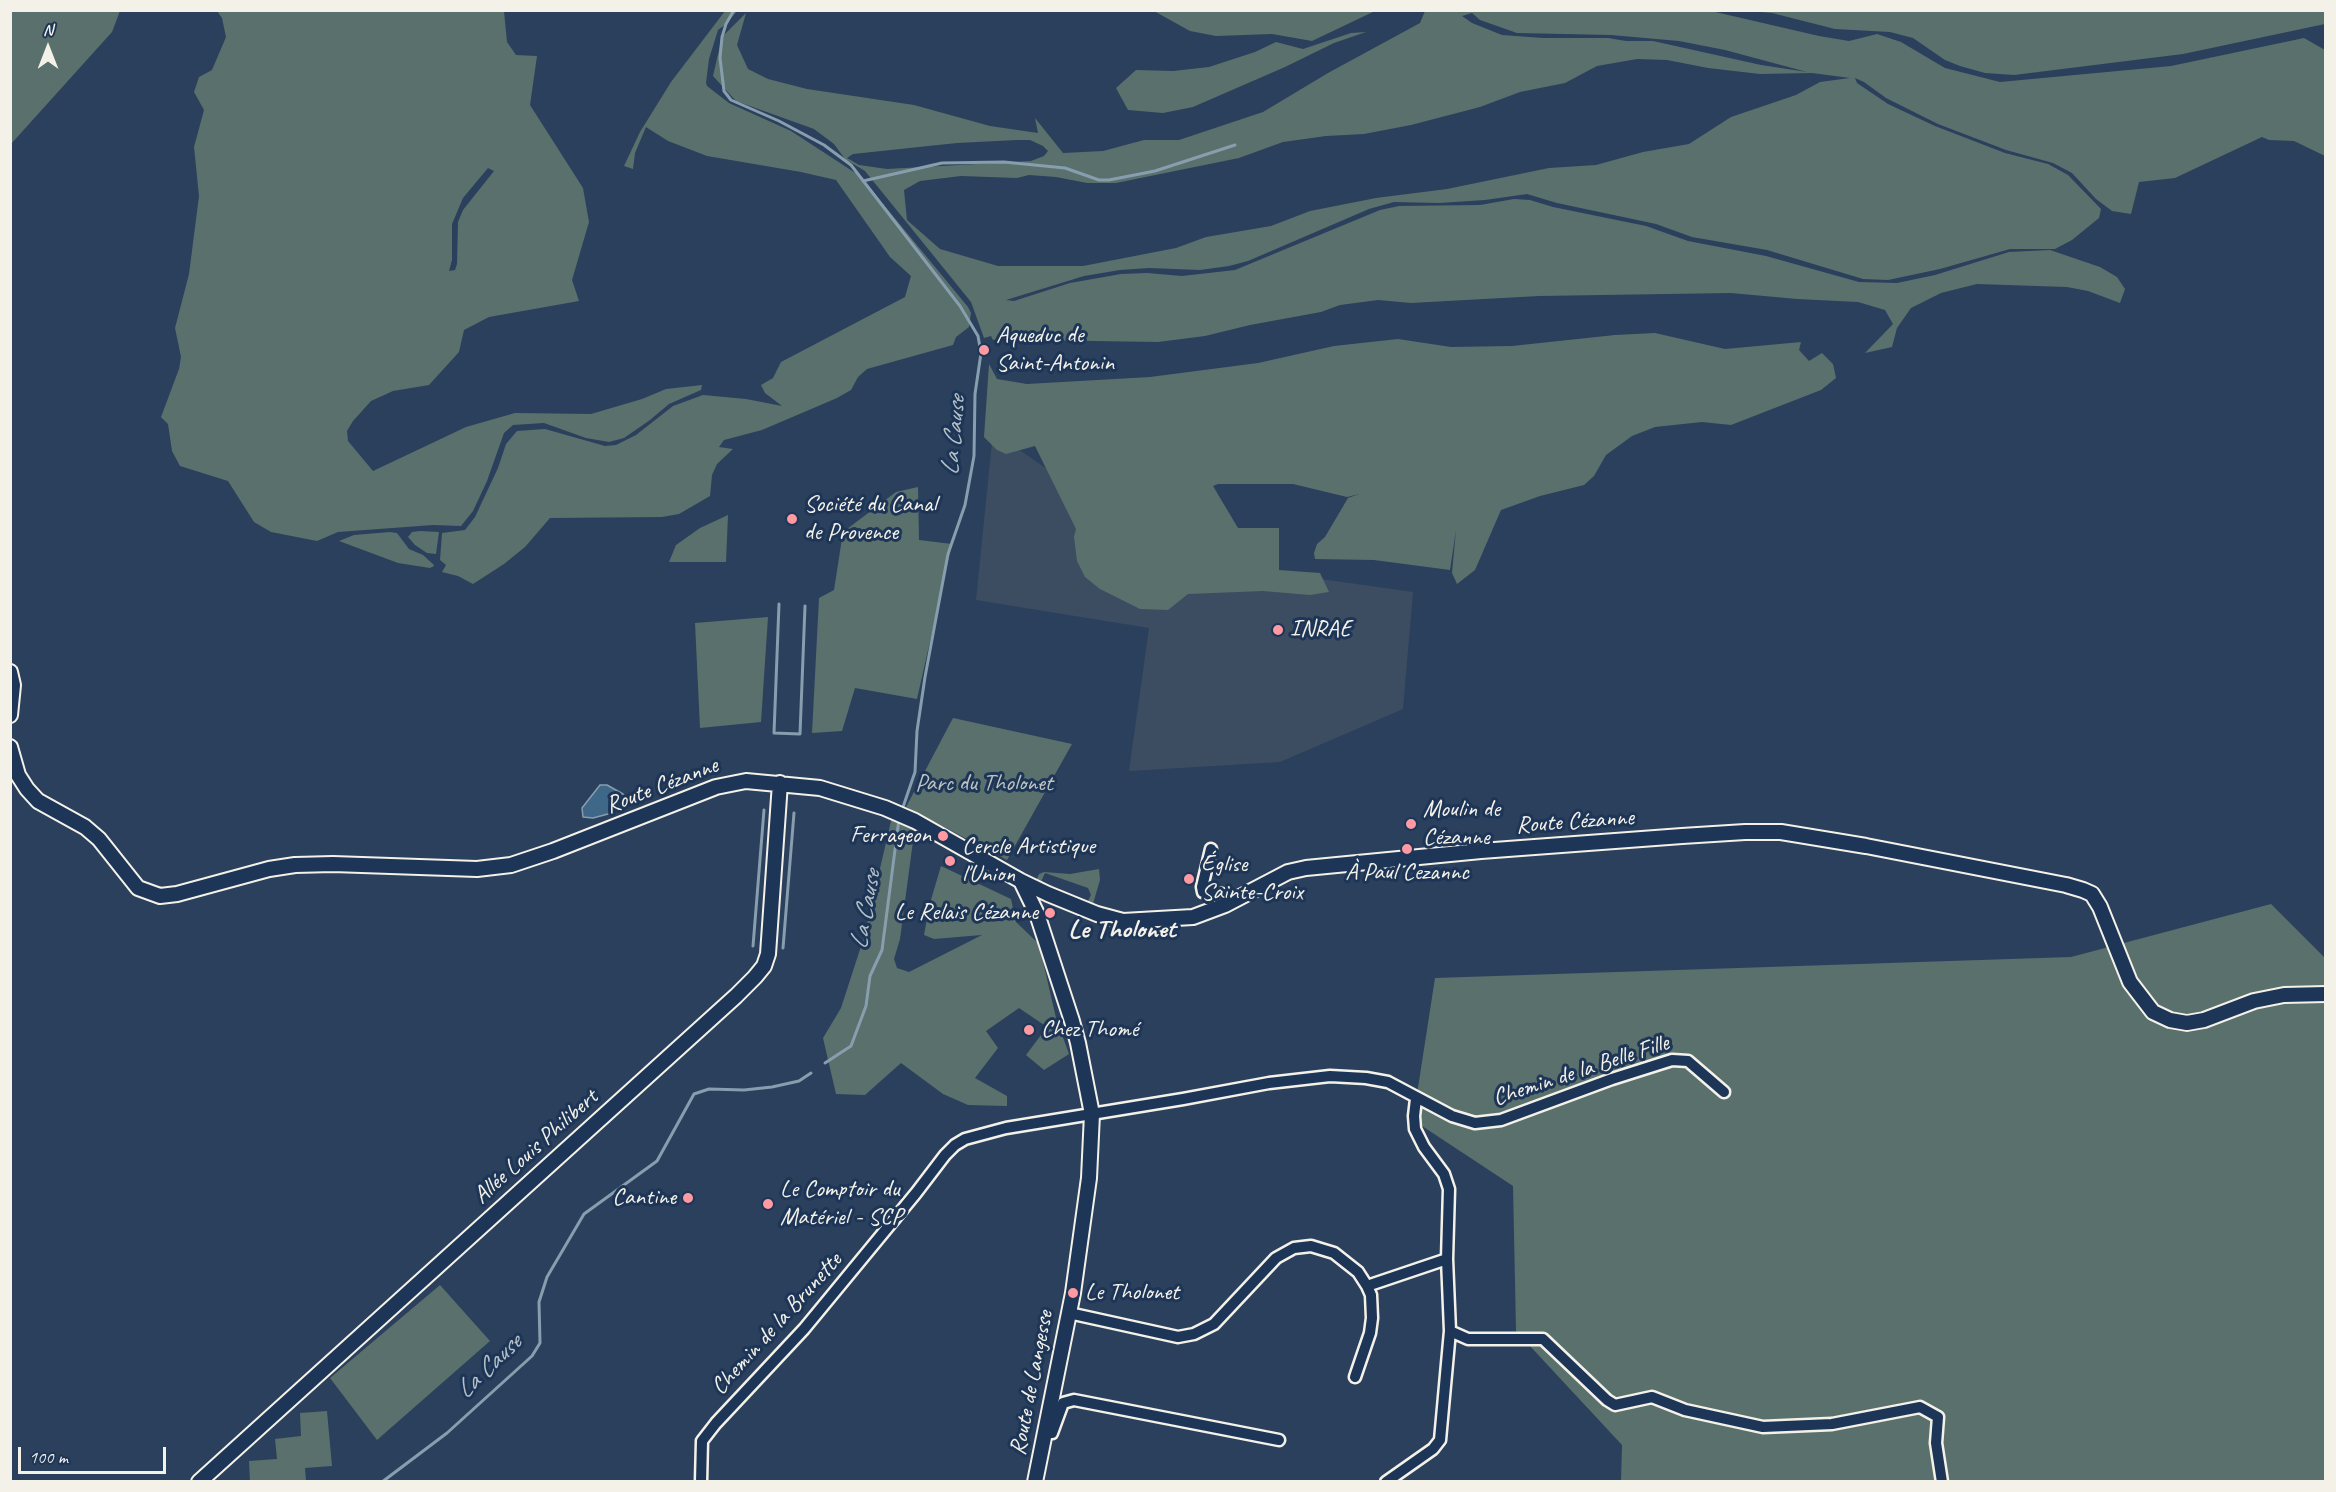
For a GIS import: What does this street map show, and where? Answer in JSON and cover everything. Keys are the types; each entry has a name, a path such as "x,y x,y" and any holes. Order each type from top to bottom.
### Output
{"street":[{"path":"10,672 13,685 10,715"},
{"name":"Route Cézanne","path":"10,747 18,775 39,801 85,827 99,839 138,888 160,896 177,894 269,869 301,864 477,869 511,865 727,783 746,781 829,789 898,813 1021,881 1097,914 1123,921 1193,917 1236,899 1288,872 1306,868 1481,851 1745,832 1781,832 2066,885 2092,894 2100,907 2130,982 2153,1012 2170,1020 2187,1023 2204,1020 2254,1001 2284,995 2325,994"},
{"name":"Allée Louis Philibert","path":"199,1482 755,977 764,966 768,954 780,783"},
{"path":"1211,849 1202,887 1203,892 1222,894 1236,899"},
{"name":"Route de Langesse","path":"1021,881 1037,914 1072,1021 1092,1114 1090,1166 1073,1293 1035,1482"},
{"name":"Chemin de la Belle Fille","path":"1092,1114 1269,1083 1330,1076 1377,1079 1396,1086 1416,1099 1452,1116 1475,1123 1488,1123 1612,1078 1678,1059 1688,1061 1724,1092"},
{"path":"1386,1482 1433,1449 1440,1440 1450,1331 1447,1259 1448,1181 1424,1147 1415,1129 1416,1099"},
{"name":"Chemin de la Brunette","path":"701,1482 702,1441 804,1329 950,1150 964,1139 1006,1128 1092,1114"},
{"path":"1069,1312 1169,1336 1194,1334 1214,1324 1276,1257 1302,1246 1320,1248 1334,1253 1358,1272 1371,1295 1370,1333 1355,1377"},
{"path":"1367,1286 1447,1259"},
{"path":"1450,1331 1468,1339 1543,1339 1615,1405 1652,1397 1685,1410 1763,1427 1832,1424 1920,1407 1938,1417 1936,1443 1942,1482"},
{"path":"1045,1432 1052,1433 1064,1403 1074,1400 1279,1440"}],"shaded area":[{"path":"993,432 1179,559 1413,592 1403,709 1280,762 1129,771 1149,628 976,600"},
{"path":"600,785 607,785 623,794 625,804 622,808 608,814 593,818 583,817 582,808"}],"green space":[{"path":"11,10 120,11 112,32 11,144"},
{"path":"2325,10 2325,24 2183,54 2014,75 1985,73 1960,66 1945,60 1913,38 1890,32 1835,29 1772,13 1750,11"},
{"path":"217,11 504,11 507,42 516,55 537,56 530,105 583,188 589,222 572,280 579,301 489,317 464,330 459,352 429,385 393,391 371,401 347,431 348,441 373,471 466,427 515,413 591,414 642,399 666,389 702,385 701,390 669,404 624,438 609,442 586,438 544,423 513,425 504,433 487,481 473,511 461,526 433,525 338,532 317,541 271,532 254,522 228,481 180,466 172,451 168,424 161,417 179,369 181,357 175,328 189,274 199,196 194,147 204,110 194,92 199,77 212,70 226,37 222,18","holes":["488,168 494,171 463,210 458,222 457,264 455,270 449,271 452,260 452,224 463,198"]},
{"path":"725,11 737,11 718,30 709,59 707,86 729,103 791,131 860,176 968,307 971,313 969,327 956,337 953,345 867,369 858,377 851,390 837,398 762,430 724,440 719,447 733,449 717,464 712,475 710,496 679,514 662,517 550,518 525,547 473,584 458,576 442,572 446,565 440,560 442,533 465,530 475,517 498,468 506,444 517,431 545,429 605,446 616,445 636,435 673,406 703,395 746,399 782,406 765,393 761,385 773,378 781,362 905,297 911,276 890,257 836,180 707,156 668,141 646,127 635,153 633,169 624,166 640,132 671,82"},
{"path":"1154,11 1375,11 1312,41 1272,34 1216,36 1190,31"},
{"path":"1425,11 1711,11 1849,41 1877,34 1901,42 1945,68 2000,82 2171,66 2304,38 2325,50 2325,156 2294,141 2269,140 2262,137 2175,178 2139,182 2131,214 2112,211 2096,199 2072,173 2053,163 2006,150 1938,124 1886,98 1855,78 1857,83 1888,104 1935,126 2005,153 2048,164 2068,175 2101,209 2099,218 2072,240 2055,249 2010,249 1940,269 1888,280 1863,279 1767,250 1692,237 1656,224 1557,203 1527,194 1439,203 1394,202 1369,209 1248,261 1229,266 1200,270 1149,268 1120,270 1084,276 1006,300 1014,301 1070,283 1121,274 1147,273 1182,276 1235,270 1380,210 1399,206 1480,205 1514,199 1530,200 1553,207 1646,226 1688,241 1766,256 1859,282 1897,283 1935,275 2009,252 2050,250 2100,267 2117,277 2125,289 2120,303 2088,291 2067,287 1977,284 1941,293 1911,308 1897,328 1892,347 1865,353 1893,324 1885,310 1858,302 1731,293 1539,296 1411,303 1378,300 1340,305 1321,312 1205,336 1158,342 1031,340 1015,337 993,340 991,336 984,338 971,302 865,171 845,159 834,144 814,129 736,101 713,76 722,37 746,13 737,45 748,69 768,79 807,89 914,105 990,126 1038,133 1035,118 1063,153 1103,151 1144,140 1179,140 1263,112 1328,73 1420,23","holes":["1472,13 1480,20 1517,33 1611,35 1679,41 1725,50 1807,72 1761,65 1653,41 1502,35 1472,23 1462,16","1637,59 1667,60 1708,68 1760,74 1812,73 1850,78 1820,82 1796,95 1731,117 1689,144 1643,152 1596,165 1549,168 1447,189 1376,198 1310,211 1271,226 1206,237 1176,248 1083,266 998,266 940,249 907,220 904,190 920,181 961,176 1017,178 1029,175 1087,183 1116,183 1239,158 1283,142 1364,134 1411,125 1480,107 1520,92 1565,83 1597,66","1030,140 1048,151 1044,156 1031,161 887,169 859,165 847,158 853,154 957,143"]},
{"path":"1366,32 1334,43 1193,107 1163,113 1128,110 1116,88 1136,70 1173,71 1209,67 1255,52 1276,42 1303,49 1351,33"},
{"path":"1655,333 1725,349 1801,342 1799,350 1809,361 1822,353 1833,364 1836,378 1821,390 1731,425 1702,422 1655,427 1632,436 1606,455 1594,476 1584,485 1540,496 1501,510 1475,570 1457,584 1452,573 1456,530 1450,570 1374,560 1315,559 1317,544 1325,537 1348,498 1359,494 1347,497 1293,484 1218,484 1213,486 1238,528 1279,528 1279,570 1320,573 1329,592 1310,595 1263,591 1188,594 1168,610 1140,609 1100,589 1085,577 1077,561 1074,537 1076,529 1035,446 1006,454 997,450 984,437 989,364 997,379 1027,384 1150,377 1258,363 1334,346 1398,339 1451,347 1512,346"},
{"path":"918,487 919,540 952,544 917,699 855,688 842,731 812,733 819,598 834,590 843,532 896,492"},
{"path":"728,515 726,562 669,562 676,545 700,528"},
{"path":"412,532 439,532 436,554 427,553 408,537"},
{"path":"397,533 409,549 423,555 434,566 430,568 398,563 339,541 354,535"},
{"path":"768,617 761,722 700,728 695,623"},
{"name":"Parc du Tholonet","path":"953,718 1072,744 1007,860 906,807"},
{"path":"892,817 915,826 900,939 894,959 897,968 909,972 982,935 934,939 924,935 930,903 941,866 1011,899 1016,922 1039,944 1056,1018 1069,1054 1044,1070 1026,1055 1047,1027 1019,1008 986,1031 998,1048 975,1078 1007,1096 1007,1106 968,1105 943,1094 901,1063 865,1095 836,1094 823,1038 841,1008 864,937"},
{"path":"1099,869 1100,880 1092,907 1086,905 1091,895 1088,888 1045,873 1040,884 1036,881 1039,874 1044,872 1070,874"},
{"path":"2271,904 2325,958 2325,1481 1621,1481 1622,1445 1516,1331 1513,1186 1413,1120 1435,978 2071,957"},
{"path":"440,1285 490,1341 377,1440 330,1378"},
{"path":"327,1411 332,1466 305,1468 306,1481 250,1481 249,1461 277,1459 275,1439 301,1436 300,1413"}],"waterway":[{"name":"La Cause","path":"734,10 722,37 720,58 724,91 731,100 779,121 824,145 851,165 960,306 978,336 981,353 975,394 974,456 965,505 948,554 925,677 917,731 915,772 902,810"},
{"path":"863,181 942,163 1004,162 1065,168 1099,180 1109,180 1155,171 1235,145"},
{"path":"779,604 774,733 800,734 805,606"},
{"path":"753,946 764,810"},
{"path":"783,948 794,813"},
{"name":"La Cause","path":"825,1063 851,1046 866,1006 870,976 882,950 899,819"},
{"name":"La Cause","path":"382,1482 447,1433 532,1356 540,1343 539,1302 547,1277 584,1214 657,1161 694,1094 709,1089 744,1090 772,1087 799,1081 811,1073"}],"place":[{"name":"Aqueduc de Saint-Antonin","path":"984,350"},
{"name":"Société du Canal de Provence","path":"792,519"},
{"name":"INRAE","path":"1278,630"},
{"name":"Moulin de Cézanne","path":"1411,824"},
{"name":"Ferrageon","path":"943,836"},
{"name":"À Paul Cezannc","path":"1407,849"},
{"name":"Cercle Artistique l'Union","path":"950,861"},
{"name":"Église Sainte-Croix","path":"1189,879"},
{"name":"Le Relais Cézanne","path":"1050,913"},
{"name":"Chez Thomé","path":"1029,1030"},
{"name":"Cantine","path":"688,1198"},
{"name":"Le Comptoir du Matériel - SCP","path":"768,1204"},
{"name":"Le Tholonet","path":"1073,1293"}],"district":[{"name":"Le Tholonet","path":"1122,930"}]}
